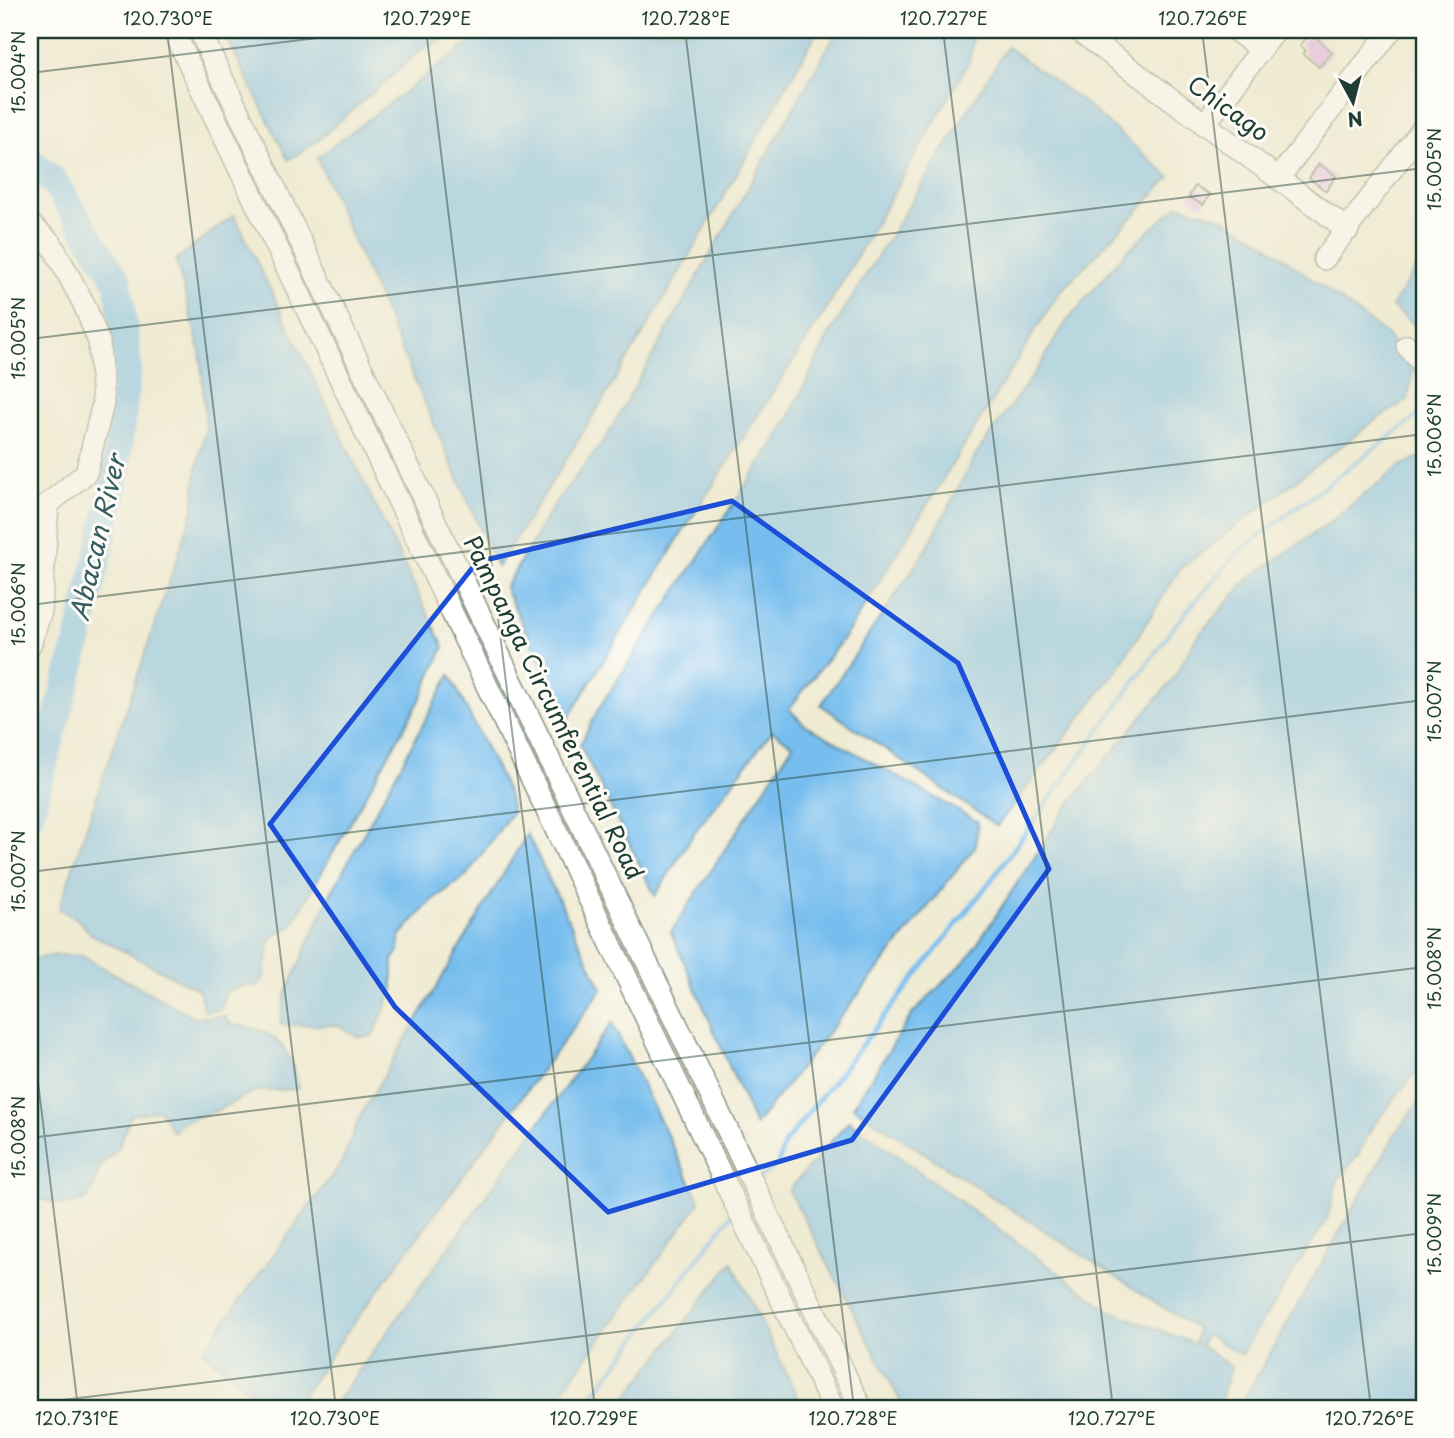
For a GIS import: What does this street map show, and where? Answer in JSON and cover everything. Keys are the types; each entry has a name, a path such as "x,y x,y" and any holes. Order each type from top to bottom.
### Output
{"street":[{"name":"Pampanga Circumferential Road","path":"173,30 833,1408"},
{"name":"Pampanga Circumferential Road","path":"199,30 861,1408"},
{"name":"Chicago","path":"1078,30 1348,230"},
{"path":"1235,30 1261,49"},
{"path":"1204,125 1276,30"},
{"path":"1278,179 1391,30"},
{"path":"1324,259 1424,127"},
{"path":"30,224 51,243 84,304 99,342 103,403 86,473 39,505 41,611 30,645"},
{"path":"1407,346 1424,365"}],"highlighted area":[{"path":"732,501 958,663 1049,869 852,1140 608,1212 395,1007 270,824 477,562"}],"water":[{"path":"223,30 459,30 454,35 422,49 315,143 288,160"},
{"path":"487,30 818,30 662,301 497,567 317,158"},
{"path":"838,30 959,30 961,34 973,37 969,62 827,308 678,539 568,719 505,588 555,503 607,436"},
{"path":"1007,47 1083,102 1170,177 1058,294 848,632 789,709 804,724 978,822 975,847 755,1125 671,932 793,745 772,731 694,833 655,896 580,745 599,708 786,424 829,335"},
{"path":"1178,205 1220,217 1257,238 1388,336 1413,370 1408,400 1374,421 1180,569 1117,670 997,826 821,705 926,550 976,454 1041,364 1066,322 1124,254"},
{"path":"234,215 444,647 420,700 291,926 270,939 265,975 258,986 244,986 226,991 221,1010 204,1011 199,990 91,934 77,919 59,909 193,511 197,468 206,427 200,351 176,260"},
{"path":"1424,255 1424,332 1392,307"},
{"path":"1424,455 1424,1062 1372,1127 1358,1155 1338,1179 1327,1219 1241,1355 1206,1334 1201,1346 1231,1367 1221,1400 1215,1408 904,1408 789,1190 849,1121 1111,1311 1195,1344 1197,1329 853,1107 913,1013 968,958 1070,803 1174,678 1196,638 1249,578 1326,525 1400,466"},
{"path":"450,675 508,793 512,812 466,876 431,901 400,936 399,951 393,960 393,990 373,1036 358,1037 338,1025 280,1025 286,994 328,899"},
{"path":"527,834 602,989 339,1343 300,1399 298,1408 271,1408 203,1351 342,1162 360,1116"},
{"path":"57,955 82,956 195,1018 224,1016 232,1025 260,1030 279,1043 286,1052 299,1089 254,1091 218,1110 182,1122 173,1133 160,1110 131,1115 119,1147 100,1167 93,1190 86,1200 64,1205 30,1196 30,984 34,959"},
{"path":"612,1023 700,1202 550,1408 332,1408"},
{"path":"1424,1096 1424,1408 1239,1408 1397,1131"},
{"path":"732,1262 803,1408 618,1408"}],"building":[{"path":"1311,33 1332,52 1319,67 1303,54 1306,51 1300,45"},
{"path":"1319,164 1336,176 1326,191 1309,178"},
{"path":"1195,186 1210,194 1203,205 1189,197"}],"waterway":[{"name":"Abacan River","path":"30,161 53,180 118,282 128,366 113,493 77,645 30,814"},
{"path":"758,1179 778,1165 784,1144 992,879 1176,624 1238,552 1420,414"},
{"path":"583,1408 732,1214"}]}
